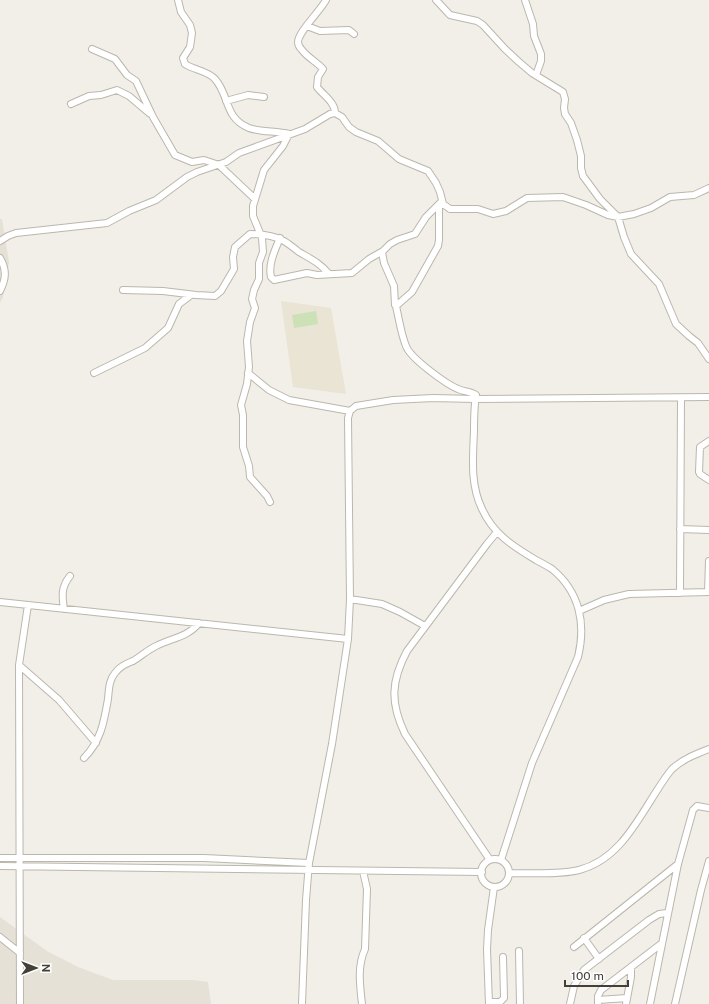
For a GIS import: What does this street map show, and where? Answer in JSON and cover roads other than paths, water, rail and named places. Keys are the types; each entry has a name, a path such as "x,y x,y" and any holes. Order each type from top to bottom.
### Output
{"street":[{"path":"178,0 181,12 190,25 192,33 190,47 184,56 183,62 187,66 214,78 220,86 233,116 246,127 253,130 275,131 289,134"},
{"path":"326,0 299,37 298,44 300,49 323,69 317,81 318,87 335,109 335,113"},
{"path":"436,0 450,15 477,21 483,25 509,54 536,75 565,94 565,114 571,123 577,140 581,156 583,176 600,199 618,217 631,254 659,284 676,324 698,343 709,359"},
{"path":"524,0 533,24 534,36 541,54 541,61 536,75"},
{"path":"307,26 320,31 350,30 354,34"},
{"path":"92,49 115,59 124,71 136,81 153,117 175,155 192,162 204,160 219,165 255,199"},
{"path":"71,104 89,96 101,95 112,91 120,91 129,96 153,117"},
{"path":"226,101 248,95 264,97"},
{"path":"0,241 16,233 107,223 129,211 156,200 187,177 226,162 239,153 305,129 330,114 335,113 342,117 356,132 378,141 399,159 428,172 436,183 440,192 438,246 412,292 396,306"},
{"path":"270,502 267,496 251,478 243,447 243,415 241,406 248,374 249,362 247,341 255,307 252,303 252,299 259,279 259,265 263,252 260,235 253,216 253,206 264,170 283,146 289,134"},
{"path":"440,203 450,209 478,209 493,214 506,211 527,198 563,197 608,215 618,217 634,214 651,208 670,197 694,195 709,188"},
{"path":"280,238 271,264 270,275 272,278 277,280 307,273 352,273 394,242 415,234 426,218 440,203"},
{"path":"123,290 209,296 218,294 234,269 233,257 235,247 250,234 280,238 298,251 316,261 328,274"},
{"path":"382,252 384,263 394,286 395,305 406,347 410,353 440,379 460,390 471,392 476,395 472,469 477,496 482,509 497,532 512,546 552,569 564,581 570,590 579,611 582,626 582,642 578,657 532,763 501,860"},
{"path":"0,258 6,275 0,291"},
{"path":"94,373 145,348 168,328 179,304 191,295"},
{"path":"248,374 270,390 289,400 350,411"},
{"path":"302,1004 306,900 309,867 332,744 348,639 350,599 348,418 350,411 356,406 393,400 433,398 709,397"},
{"path":"680,593 681,398"},
{"path":"709,441 700,447 699,472 709,480"},
{"path":"680,529 709,530"},
{"path":"490,860 406,734 399,721 395,708 394,694 395,679 400,663 407,651 497,532"},
{"path":"579,611 617,596 642,593 709,592 709,561"},
{"path":"64,609 62,594 63,588 70,576"},
{"path":"350,599 382,604 425,626"},
{"path":"0,602 348,639"},
{"path":"20,1004 21,867 18,665 28,605"},
{"path":"84,758 96,743 104,722 110,683 116,671 155,646 188,634 199,623"},
{"path":"18,665 59,700 96,743"},
{"path":"509,873 565,872 586,868 604,858 616,850 625,839 671,770 687,758 709,749"},
{"path":"650,1004 667,913 678,864 693,810 697,806 709,808"},
{"path":"0,858 204,858 363,871 482,872"},
{"path":"490,860 501,860 507,865 509,873 506,882 494,887 485,882 482,872 483,866 490,860"},
{"path":"675,1004 709,861"},
{"path":"574,947 678,864"},
{"path":"0,866 309,867"},
{"path":"362,1004 359,972 361,958 365,949 366,889 363,871"},
{"path":"494,887 487,949 489,1003 500,1002 504,998 503,957"},
{"path":"570,1004 576,980 584,970 649,920 659,914 667,913"},
{"path":"0,937 20,952"},
{"path":"584,938 599,959"},
{"path":"631,967 631,978 626,1001 598,1002 601,990 631,967 661,944"},
{"path":"519,951 520,1004"}]}
